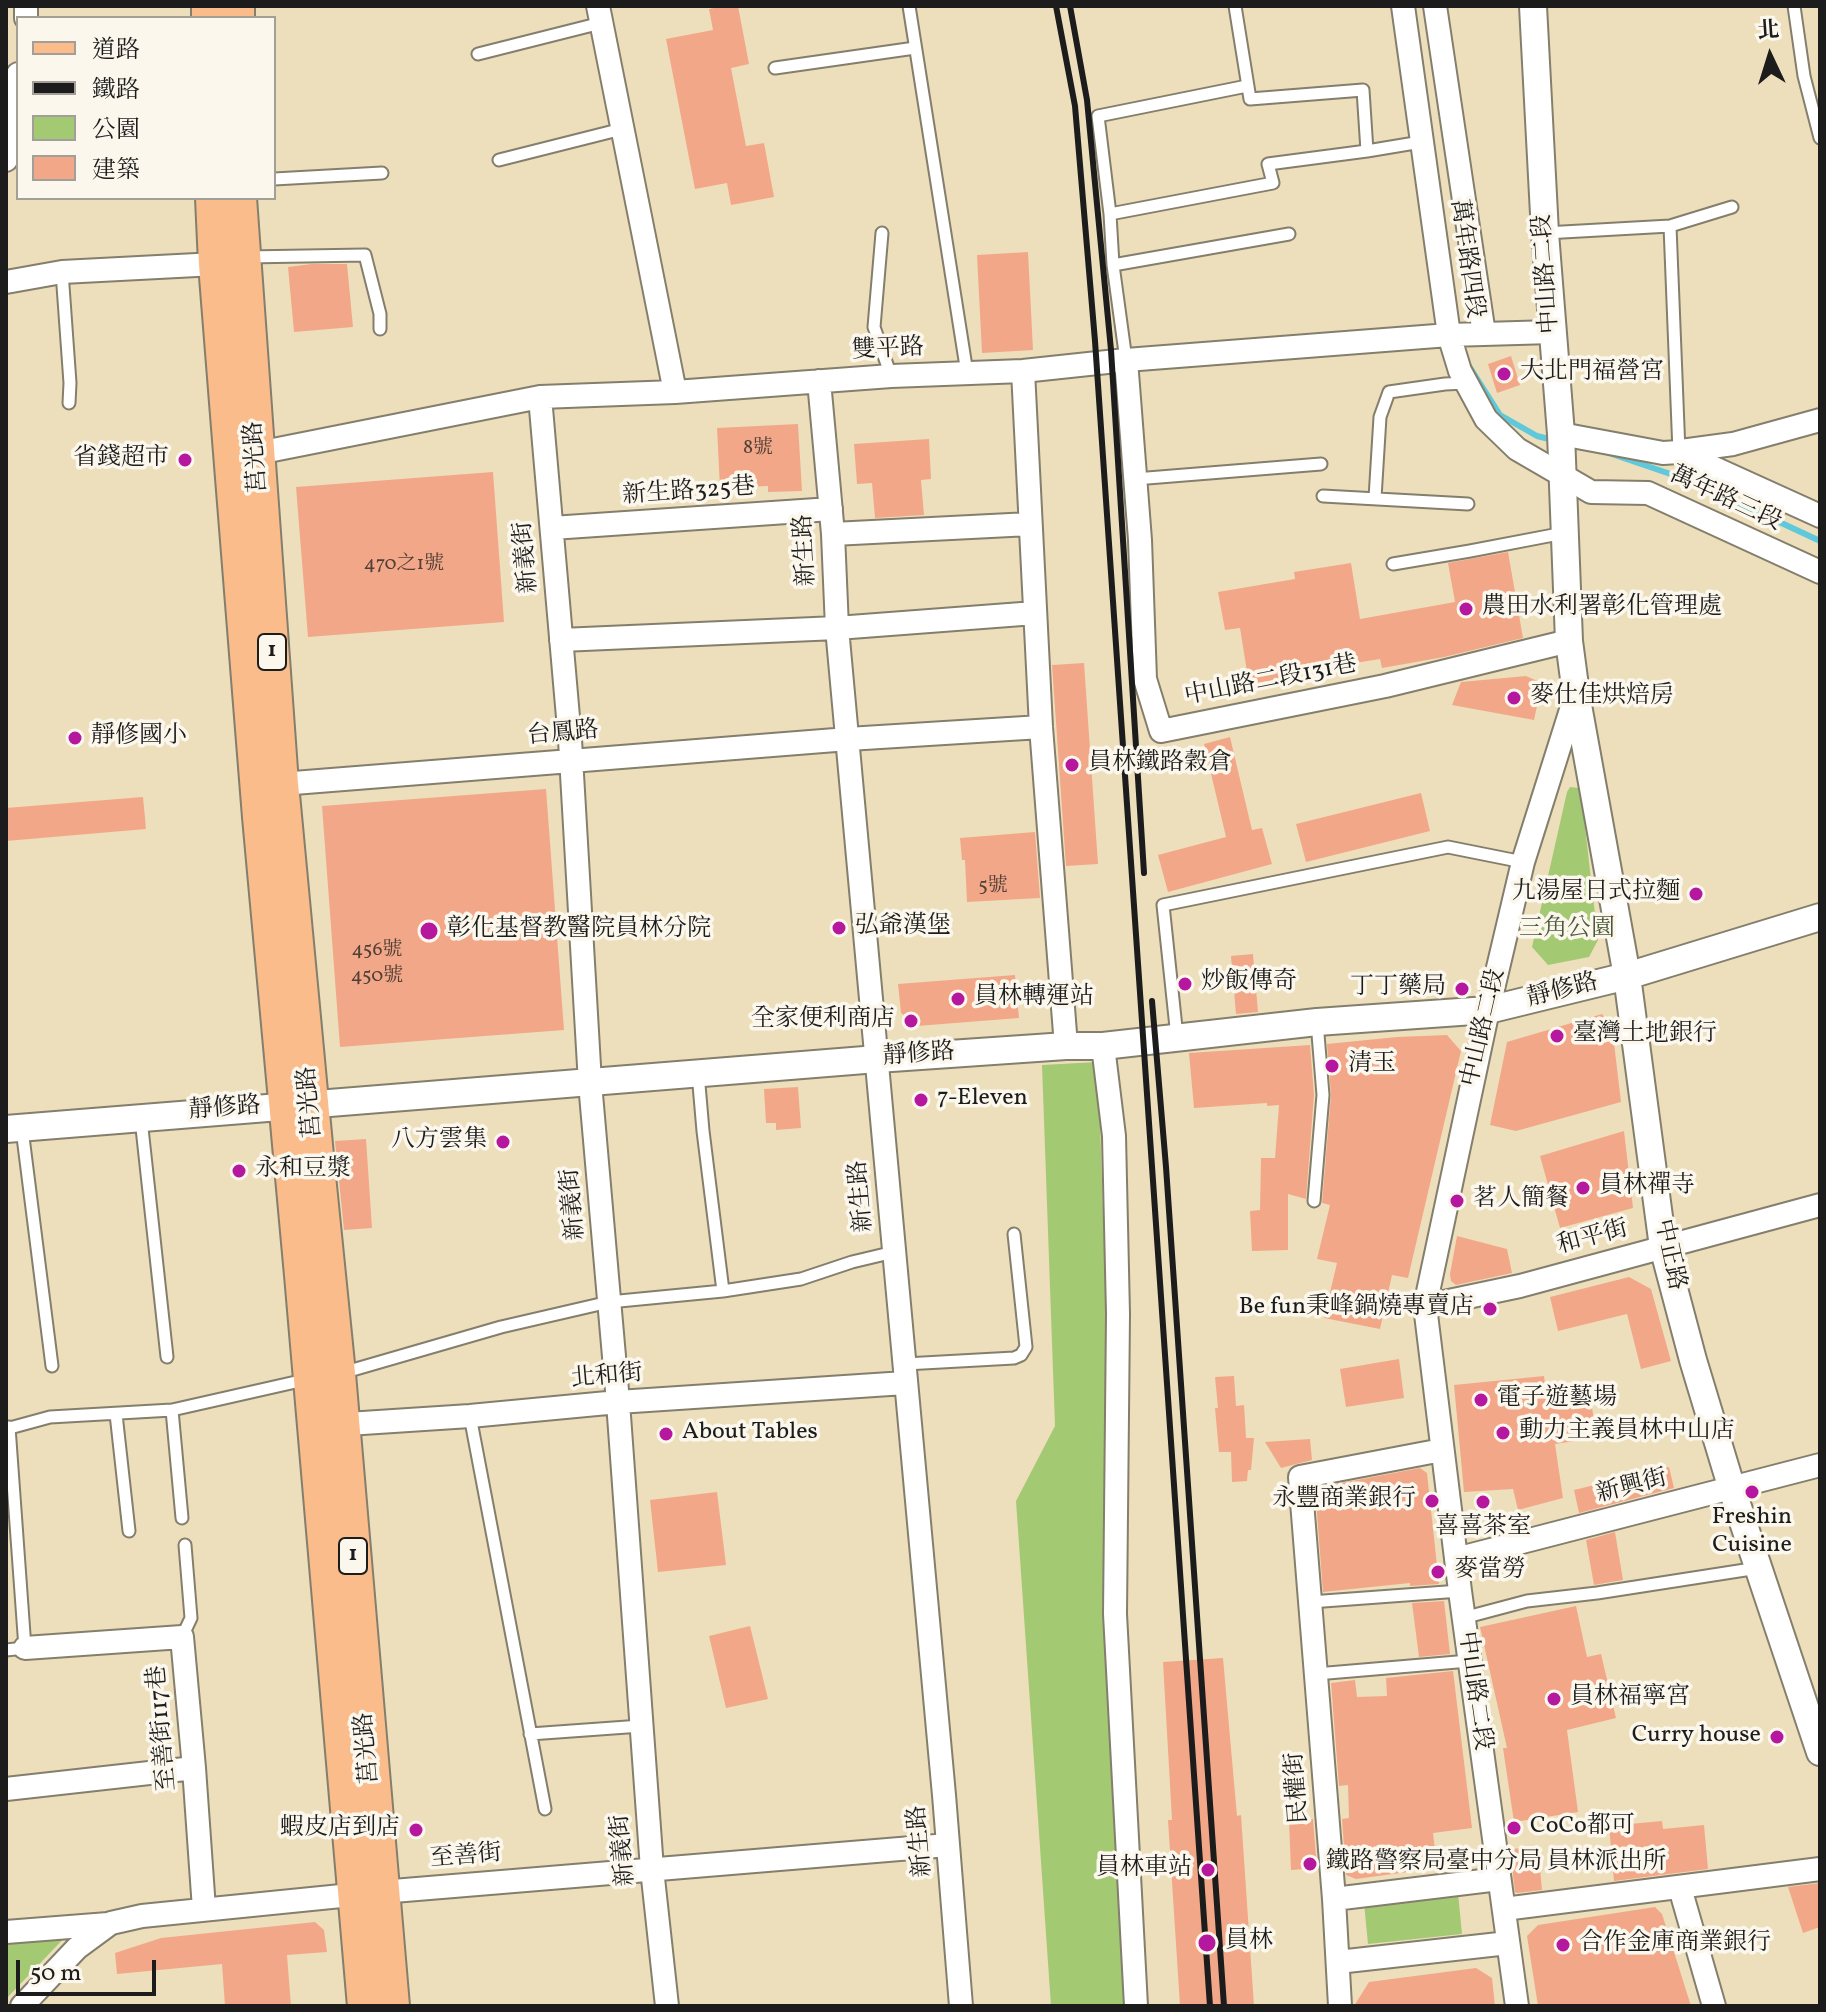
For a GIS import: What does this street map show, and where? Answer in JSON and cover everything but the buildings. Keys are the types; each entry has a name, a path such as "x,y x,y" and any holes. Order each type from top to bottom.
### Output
{"main road":[{"name":"莒光路","path":"214,200 230,260 245,454 281,784 299,1105 369,1893 392,2006"},
{"name":"莒光路","path":"230,260 239,200"},
{"name":"莒光路","path":"245,454 260,817 299,1105"},
{"name":"莒光路","path":"365,2006 369,1893"}],"street":[{"name":"萬年路四段","path":"1403,6 1449,335 1460,371 1486,419 1517,449 1562,475"},
{"name":"萬年路四段","path":"1435,6 1484,334"},
{"name":"中山路二段","path":"1517,2006 1463,1618 1425,1306 1523,862 1576,694 1569,641 1561,434 1545,233 1533,6"},
{"path":"600,15 675,392"},
{"path":"6,153 16,87"},
{"path":"6,282 62,272 230,260"},
{"name":"雙平路","path":"245,454 540,397 1023,371 1449,335 1552,332"},
{"name":"中山路二段131巷","path":"1126,360 1140,540 1145,679 1161,731 1385,686 1569,641"},
{"path":"1023,371 1041,727 1066,1046"},
{"name":"新生路","path":"819,381 833,534 837,628 961,2006"},
{"name":"新義街","path":"540,397 571,761 590,1083 618,1402 652,1869 667,2006"},
{"path":"1679,452 1733,444 1820,420"},
{"name":"萬年路三段","path":"1561,434 1663,453 1679,452 1820,516"},
{"name":"萬年路三段","path":"1562,475 1591,492 1648,493 1820,572"},
{"name":"新生路325巷","path":"552,528 831,509"},
{"path":"833,534 1030,524"},
{"path":"561,640 837,628 1035,613"},
{"name":"中正路","path":"1576,694 1627,976 1663,1247 1732,1489 1820,1752"},
{"name":"台鳳路","path":"281,784 848,739 1041,727"},
{"name":"靜修路","path":"14,1128 877,1059 1103,1046 1317,1022 1488,1010 1627,976 1820,917"},
{"path":"1103,1046 1114,1136 1118,1314 1115,1614 1136,2006"},
{"name":"和平街","path":"1425,1306 1520,1286 1820,1205"},
{"name":"北和街","path":"328,1426 470,1416 905,1374"},
{"name":"民權街","path":"1340,2006 1300,1477 1442,1450"},
{"name":"新興街","path":"1456,1559 1820,1465"},
{"path":"16,1649 182,1637"},
{"name":"至善街117巷","path":"182,1637 204,1909"},
{"path":"6,1789 194,1768"},
{"name":"至善街","path":"22,2006 77,1948 111,1923 142,1916 369,1893 948,1845"},
{"path":"1504,1909 1820,1869"},
{"path":"1334,1899 1499,1879"},
{"path":"1680,1888 1714,2006"},
{"path":"6,1932 111,1923"},
{"path":"1338,1962 1508,1943"}],"lane":[{"path":"909,6 967,373"},
{"path":"1235,6 1250,99 1363,90 1367,151"},
{"path":"1794,6 1804,76 1820,138"},
{"path":"478,54 600,15"},
{"path":"775,68 915,48"},
{"path":"1126,360 1098,116 1247,86"},
{"path":"499,160 622,129"},
{"path":"1110,214 1273,183 1268,164 1421,142"},
{"path":"276,179 382,173"},
{"path":"1545,233 1670,226 1732,207"},
{"path":"1670,226 1679,452"},
{"path":"882,233 874,327 891,376"},
{"path":"1113,265 1289,234"},
{"path":"230,260 365,255 380,314 380,329"},
{"path":"62,272 69,403"},
{"path":"1375,498 1380,417 1389,392 1466,383"},
{"path":"1135,479 1321,464"},
{"path":"1323,496 1468,504"},
{"path":"1393,564 1564,533"},
{"path":"1178,1038 1163,905 1448,847 1523,862"},
{"path":"1314,1201 1323,1095 1317,1022"},
{"path":"698,1073 723,1291"},
{"path":"140,1117 167,1357"},
{"path":"14,1128 52,1366"},
{"path":"905,1374 1021,1355 1026,1347 1014,1234"},
{"path":"16,1649 7,1428 50,1417 172,1410 324,1377 501,1327 609,1302 723,1291 801,1279 894,1252"},
{"path":"172,1410 182,1518"},
{"path":"116,1414 129,1531"},
{"path":"470,1416 545,1809"},
{"name":"至善街117巷","path":"182,1637 191,1618 185,1545"},
{"path":"1463,1618 1527,1601 1759,1568"},
{"path":"1310,1602 1460,1591"},
{"path":"1316,1674 1469,1661"},
{"path":"530,1734 641,1726"}],"green space":[{"name":"三角公園","path":"1570,787 1579,788 1581,792 1598,940 1589,957 1548,965 1532,947"},
{"path":"1098,1062 1106,1300 1105,1625 1125,2006 1051,2006 1016,1501 1055,1426 1042,1065"},
{"path":"1458,1893 1462,1934 1368,1944 1364,1903"},
{"path":"69,1933 6,1999 6,1939"}],"waterway":[{"path":"1469,366 1500,415 1537,436 1553,440"},
{"path":"1606,452 1694,482 1820,541"}],"railway":[{"path":"1056,6 1075,106 1095,341 1210,2006"},
{"path":"1070,6 1087,100 1111,350 1144,873"},
{"path":"1152,1001 1224,2006"}],"place":[{"name":"大北門福營宮","path":"1504,374"},
{"name":"省錢超市","path":"185,460"},
{"name":"農田水利署彰化管理處","path":"1466,609"},
{"name":"麥仕佳烘焙房","path":"1514,698"},
{"name":"靜修國小","path":"75,738"},
{"name":"員林鐵路穀倉","path":"1072,765"},
{"name":"九湯屋日式拉麵","path":"1696,894"},
{"name":"弘爺漢堡","path":"839,928"},
{"name":"彰化基督教醫院員林分院","path":"429,931"},
{"name":"炒飯傳奇","path":"1185,984"},
{"name":"丁丁藥局","path":"1462,989"},
{"name":"員林轉運站","path":"958,999"},
{"name":"全家便利商店","path":"911,1021"},
{"name":"臺灣土地銀行","path":"1557,1036"},
{"name":"清玉","path":"1332,1066"},
{"name":"7-Eleven","path":"921,1100"},
{"name":"八方雲集","path":"503,1142"},
{"name":"永和豆漿","path":"239,1171"},
{"name":"員林禪寺","path":"1583,1188"},
{"name":"茗人簡餐","path":"1457,1201"},
{"name":"Be fun秉峰鍋燒專賣店","path":"1490,1309"},
{"name":"電子遊藝場","path":"1481,1400"},
{"name":"動力主義員林中山店","path":"1503,1433"},
{"name":"About Tables","path":"666,1434"},
{"name":"Freshin Cuisine","path":"1752,1492"},
{"name":"永豐商業銀行","path":"1432,1501"},
{"name":"喜喜茶室","path":"1483,1502"},
{"name":"麥當勞","path":"1438,1572"},
{"name":"員林福寧宮","path":"1554,1699"},
{"name":"Curry house","path":"1777,1737"},
{"name":"CoCo都可","path":"1514,1828"},
{"name":"蝦皮店到店","path":"416,1830"},
{"name":"鐵路警察局臺中分局 員林派出所","path":"1310,1864"},
{"name":"員林車站","path":"1208,1870"},
{"name":"員林","path":"1207,1943"},
{"name":"合作金庫商業銀行","path":"1563,1945"}]}
